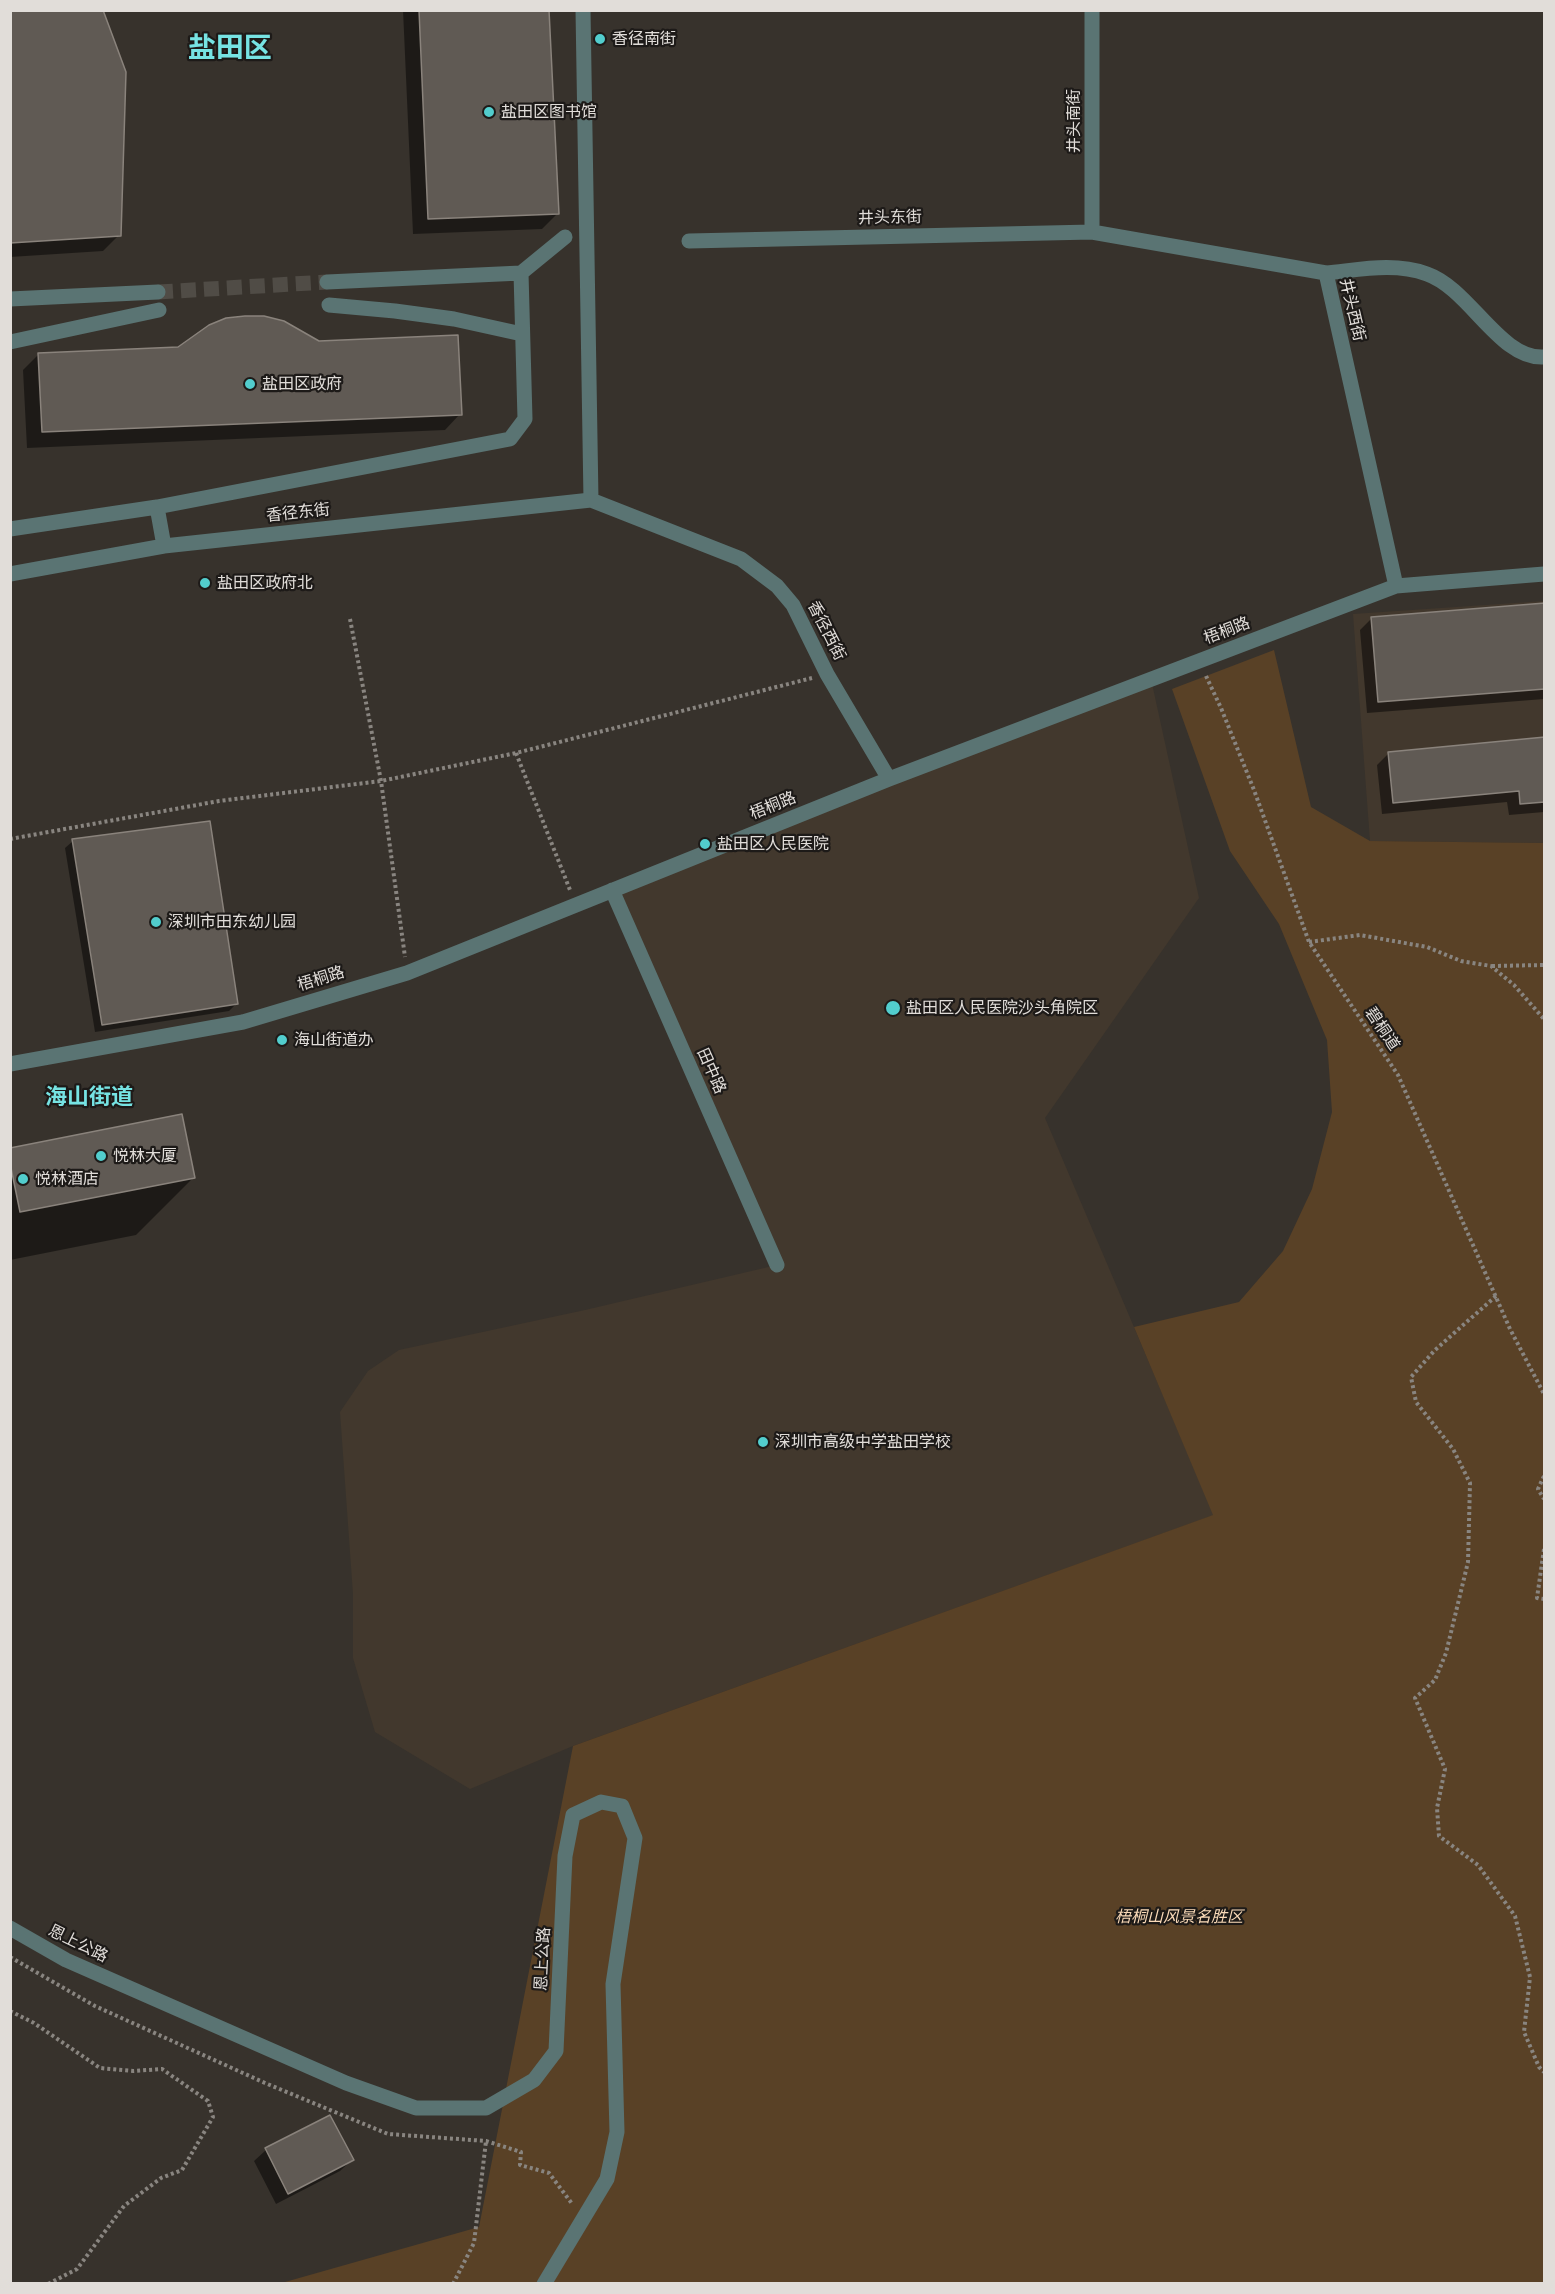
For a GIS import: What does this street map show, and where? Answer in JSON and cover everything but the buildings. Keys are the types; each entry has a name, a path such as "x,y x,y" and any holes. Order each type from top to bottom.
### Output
{"street":[{"path":"583,10 591,500"},
{"name":"井头南街","path":"1092,10 1092,232"},
{"name":"井头东街","path":"689,241 1092,232"},
{"name":"井头西街","path":"1092,232 1326,273 1396,586"},
{"path":"327,282 521,273 566,237"},
{"path":"1326,273 1401,267 1429,274 1455,290 1513,349 1533,358 1545,357"},
{"path":"10,529 157,507 510,439 525,419 521,273"},
{"path":"10,299 158,292"},
{"path":"328,305 454,319 522,334"},
{"path":"10,342 159,310"},
{"name":"香径东街","path":"10,574 164,546 591,500"},
{"name":"香径西街","path":"591,500 741,559 777,586 793,605 827,674 889,779"},
{"path":"157,507 164,546"},
{"name":"梧桐路","path":"10,1064 243,1022 407,973 889,779 1396,586 1545,574"},
{"name":"田中路","path":"612,890 777,1265"},
{"name":"恩上公路","path":"10,1928 66,1960 346,2083 416,2108 486,2108 534,2080 556,2051 566,1856 573,1815 601,1802 622,1806 635,1838 613,1984 617,2132 607,2178 544,2283"}],"path":[{"path":"350,619 381,781 407,973"},
{"path":"10,839 219,801 381,781 516,753 827,674"},
{"name":"碧桐道","path":"1207,676 1254,790 1309,942 1398,1075 1510,1329 1545,1394"},
{"path":"516,753 576,905"},
{"path":"1309,942 1360,935 1427,947 1461,961 1491,966 1545,965"},
{"path":"1491,966 1514,985 1545,1019"},
{"path":"1496,1296 1436,1350 1411,1377 1416,1402 1453,1449 1470,1484 1467,1562 1446,1653 1435,1680 1415,1698 1445,1769 1437,1808 1439,1836 1478,1865 1515,1916 1530,1977 1524,2032 1539,2067 1545,2072"},
{"path":"1545,1476 1538,1490 1545,1499"},
{"path":"1545,1549 1537,1598 1545,1599"},
{"path":"10,1957 95,2006 265,2083 388,2134 486,2141 521,2152 520,2165 549,2173 583,2218"},
{"path":"10,2011 34,2023 100,2068 133,2071 162,2069 208,2100 213,2117 182,2170 161,2178 124,2206 77,2269 48,2283"},
{"path":"453,2283 474,2243 486,2141"}],"shaded area":[{"path":"1544,601 1544,843 1370,841 1353,614"},
{"name":"深圳市高级中学盐田学校","path":"1151,679 1199,898 1045,1118 1214,1515 573,1746 470,1789 375,1732 353,1658 353,1594 340,1412 368,1371 399,1350 777,1265 612,890"}],"green space":[{"name":"梧桐山风景名胜区","path":"1274,650 1311,807 1370,841 1544,843 1544,2283 278,2284 479,2227 573,1746 1213,1515 1134,1327 1239,1302 1283,1251 1312,1189 1332,1112 1327,1040 1279,924 1230,851 1172,689"}],"tunnel":[{"path":"158,292 327,282"}],"place":[{"name":"香径南街","path":"600,39"},
{"name":"盐田区图书馆","path":"489,112"},
{"name":"盐田区政府","path":"250,384"},
{"name":"盐田区政府北","path":"205,583"},
{"name":"盐田区人民医院","path":"705,844"},
{"name":"深圳市田东幼儿园","path":"156,922"},
{"name":"盐田区人民医院沙头角院区","path":"893,1008"},
{"name":"海山街道办","path":"282,1040"},
{"name":"悦林大厦","path":"101,1156"},
{"name":"悦林酒店","path":"23,1179"},
{"name":"深圳市高级中学盐田学校","path":"763,1442"}],"district":[{"name":"盐田区","path":"230,49"},
{"name":"海山街道","path":"89,1098"}]}
